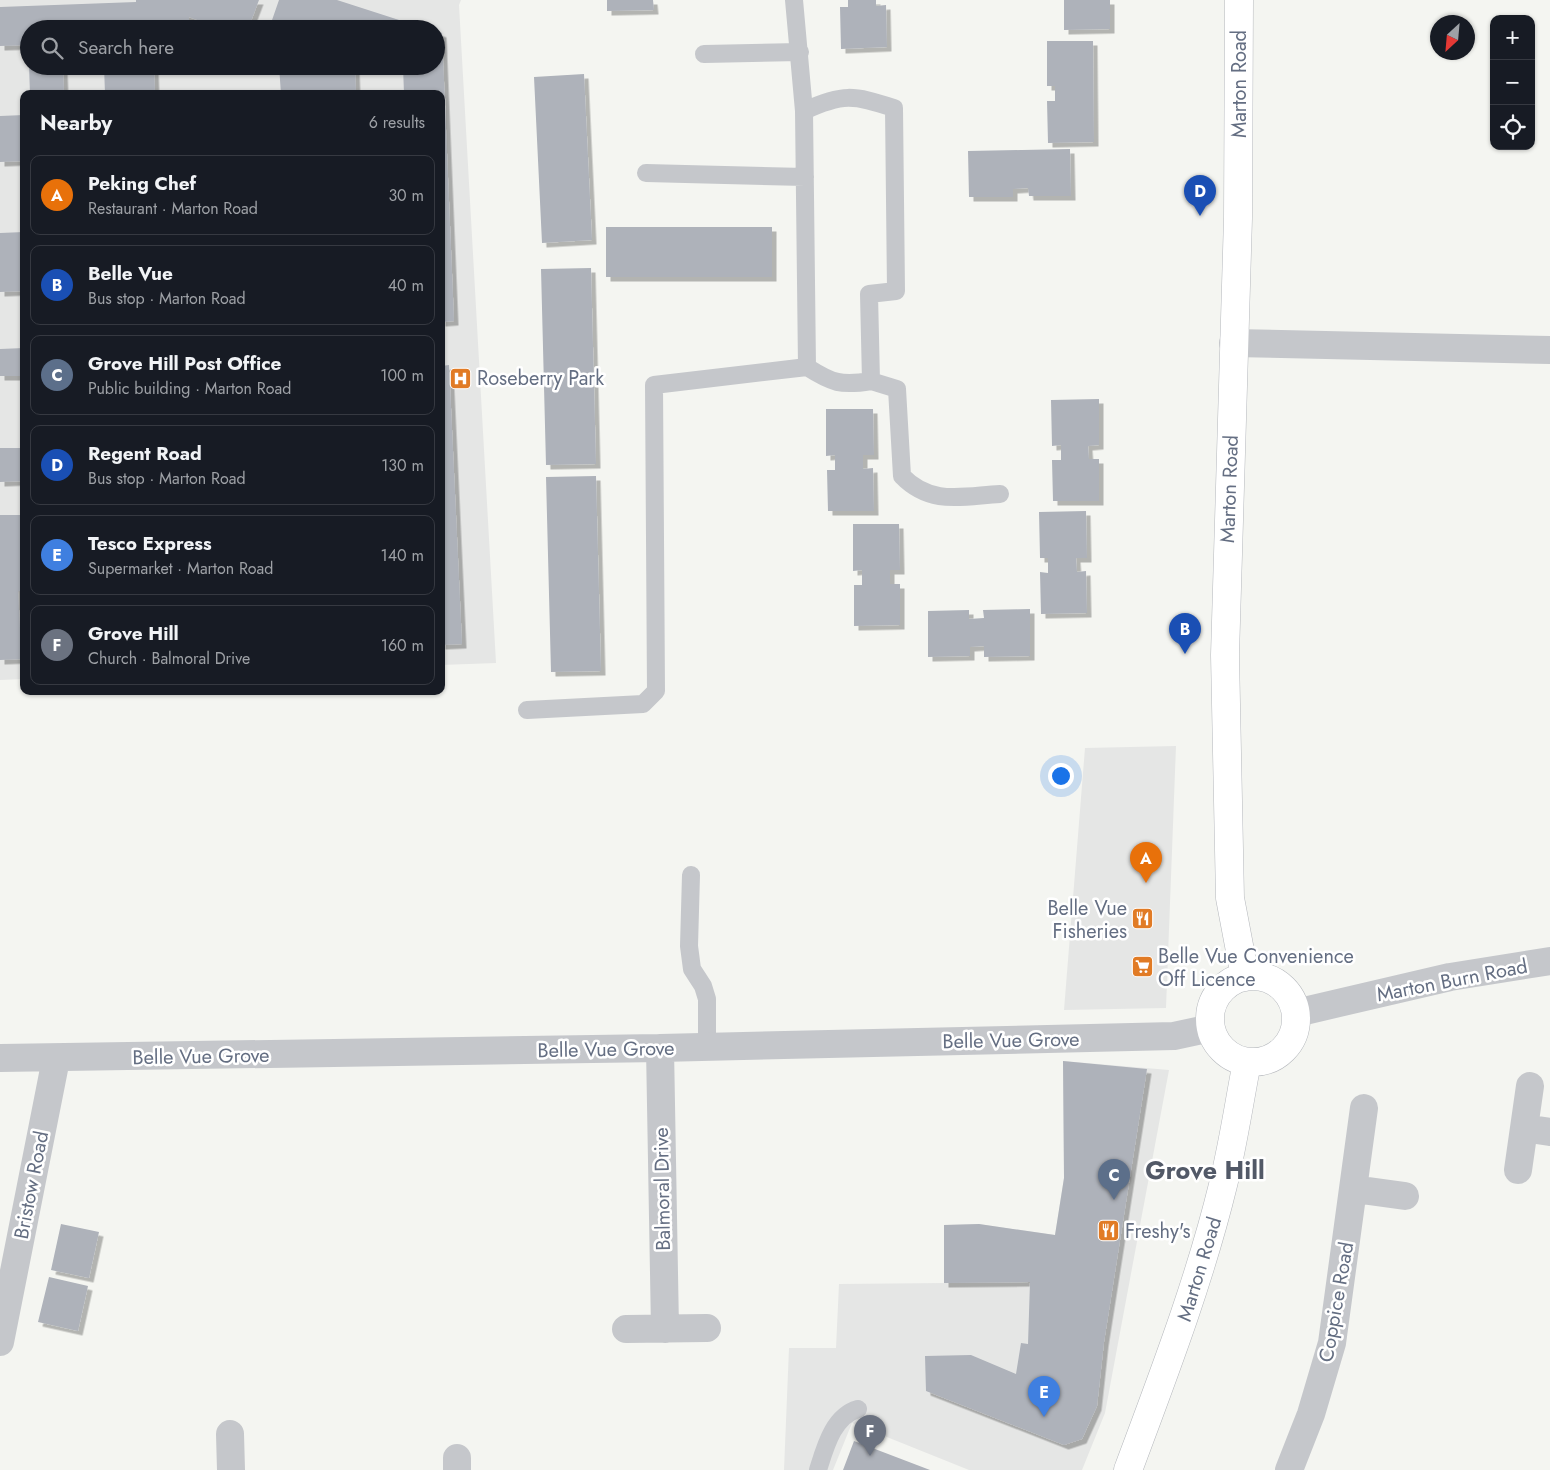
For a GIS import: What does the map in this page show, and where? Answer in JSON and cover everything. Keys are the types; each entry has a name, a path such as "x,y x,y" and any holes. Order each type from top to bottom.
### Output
{"main road":[{"name":"Marton Road","path":"1239,0 1238,218 1225,656 1230,898 1245,976"},
{"path":"1245,976 1259,976 1272,980 1284,988 1292,1000 1296,1013 1296,1026 1292,1039 1284,1050 1260,1062 1247,1062 1234,1058 1224,1051 1215,1040 1211,1028 1210,1014 1214,1001 1221,990 1232,981 1245,976"},
{"name":"Marton Road","path":"1128,1470 1177,1340 1224,1184 1247,1062"}],"street":[{"path":"1233,343 1550,350"},
{"name":"Marton Burn Road","path":"1296,1013 1450,977 1550,961"},
{"name":"Belle Vue Grove","path":"0,1058 660,1048 1174,1036 1211,1028"},
{"name":"Balmoral Drive","path":"660,1048 664,1329"},
{"name":"Bristow Road","path":"0,1342 56,1058"},
{"path":"1518,1170 1530,1086"},
{"name":"Coppice Road","path":"1289,1470 1311,1414 1332,1343 1364,1108"},
{"path":"1524,1128 1550,1132"},
{"path":"1354,1189 1405,1196"},
{"path":"626,1329 707,1328"},
{"path":"230,1434 231,1470"}],"lane":[{"path":"794,0 804,111 807,367"},
{"path":"704,54 800,52"},
{"path":"804,111 828,100 859,97 894,108 896,291 869,294 871,380"},
{"path":"646,174 805,177"},
{"path":"527,710 643,704 656,691 654,385 807,367 830,382 858,383 871,380 897,389 902,476 912,486 936,498 1000,494"},
{"path":"691,875 689,946 692,969 707,999 707,1047"},
{"path":"818,1470 827,1441 847,1412 858,1408"}],"shaded area":[{"name":"Roseberry Park","path":"0,0 461,0 459,5 496,663 445,665 445,90 20,90 20,679 0,680"},
{"path":"1176,746 1166,1008 1064,1010 1085,748"},
{"path":"1063,1061 1169,1070 1105,1413 1082,1470 969,1470 852,1423 833,1470 784,1470 789,1348 836,1348 839,1284 944,1283 944,1225 979,1224 1055,1235 1064,1178"}],"building":[{"path":"136,0 259,0 251,20 197,20 189,17 189,20 20,20 20,45 0,46 0,7 136,2"},
{"path":"279,0 337,0 399,20 272,20"},
{"path":"607,0 653,0 654,10 607,11"},
{"path":"848,0 876,0 876,6 886,5 887,47 841,49 840,7 848,7"},
{"path":"1064,0 1110,0 1110,29 1064,30"},
{"path":"1047,41 1093,41 1094,142 1048,143 1047,101 1055,101 1055,86 1047,86"},
{"path":"584,74 592,240 542,243 534,77"},
{"path":"29,75 63,75 64,90 30,90"},
{"path":"104,75 154,75 155,90 105,90"},
{"path":"280,75 355,75 356,90 281,90"},
{"path":"403,75 444,75 444,90 404,90"},
{"path":"445,105 454,321 445,322"},
{"path":"20,115 20,161 0,162 0,116"},
{"path":"1070,149 1071,196 1029,196 1028,188 1013,189 1013,197 969,197 968,151"},
{"path":"606,227 772,227 772,277 606,277"},
{"path":"20,232 20,291 0,292 0,233"},
{"path":"591,268 596,464 546,465 541,269"},
{"path":"20,348 20,376 0,376 0,349"},
{"path":"449,365 462,644 445,645 445,366"},
{"path":"1099,399 1099,445 1088,446 1089,459 1099,459 1099,501 1053,501 1052,460 1061,460 1061,445 1052,446 1051,400"},
{"path":"826,409 873,409 874,455 863,455 863,469 873,468 874,511 828,511 827,470 835,470 835,455 826,456"},
{"path":"0,448 20,448 20,481 0,482"},
{"path":"596,476 601,671 551,672 546,477"},
{"path":"1086,511 1087,558 1076,558 1077,572 1086,571 1087,613 1041,614 1040,572 1048,573 1048,558 1040,558 1039,512"},
{"path":"0,515 20,515 20,591 18,591 20,659 0,660"},
{"path":"853,524 899,524 900,570 890,570 890,584 900,584 900,625 854,626 854,585 862,585 862,570 853,571"},
{"path":"1030,609 1030,656 984,657 984,646 970,647 970,656 928,657 928,611 969,610 969,619 984,618 983,610"},
{"path":"1063,1061 1147,1069 1104,1342 1097,1406 1082,1439 1064,1445 926,1391 925,1356 971,1355 1016,1374 1021,1343 1028,1344 1030,1282 944,1283 944,1225 979,1224 1055,1235 1064,1178"},
{"path":"61,1224 99,1232 89,1278 51,1270"},
{"path":"49,1277 88,1286 78,1331 38,1322"},
{"path":"854,1441 930,1470 843,1470"}],"place":[{"name":"Regent Road","path":"1200,216"},
{"name":"Roseberry Park","path":"461,378"},
{"name":"Belle Vue","path":"1185,654"},
{"name":"Peking Chef","path":"1146,883"},
{"name":"Belle Vue Fisheries","path":"1143,919"},
{"name":"Belle Vue Convenience Off Licence","path":"1142,967"},
{"name":"Grove Hill Post Office","path":"1114,1200"},
{"name":"Freshy's","path":"1109,1231"},
{"name":"Tesco Express","path":"1044,1417"},
{"name":"Grove Hill","path":"870,1456"}],"district":[{"name":"Grove Hill","path":"1205,1170"}]}
